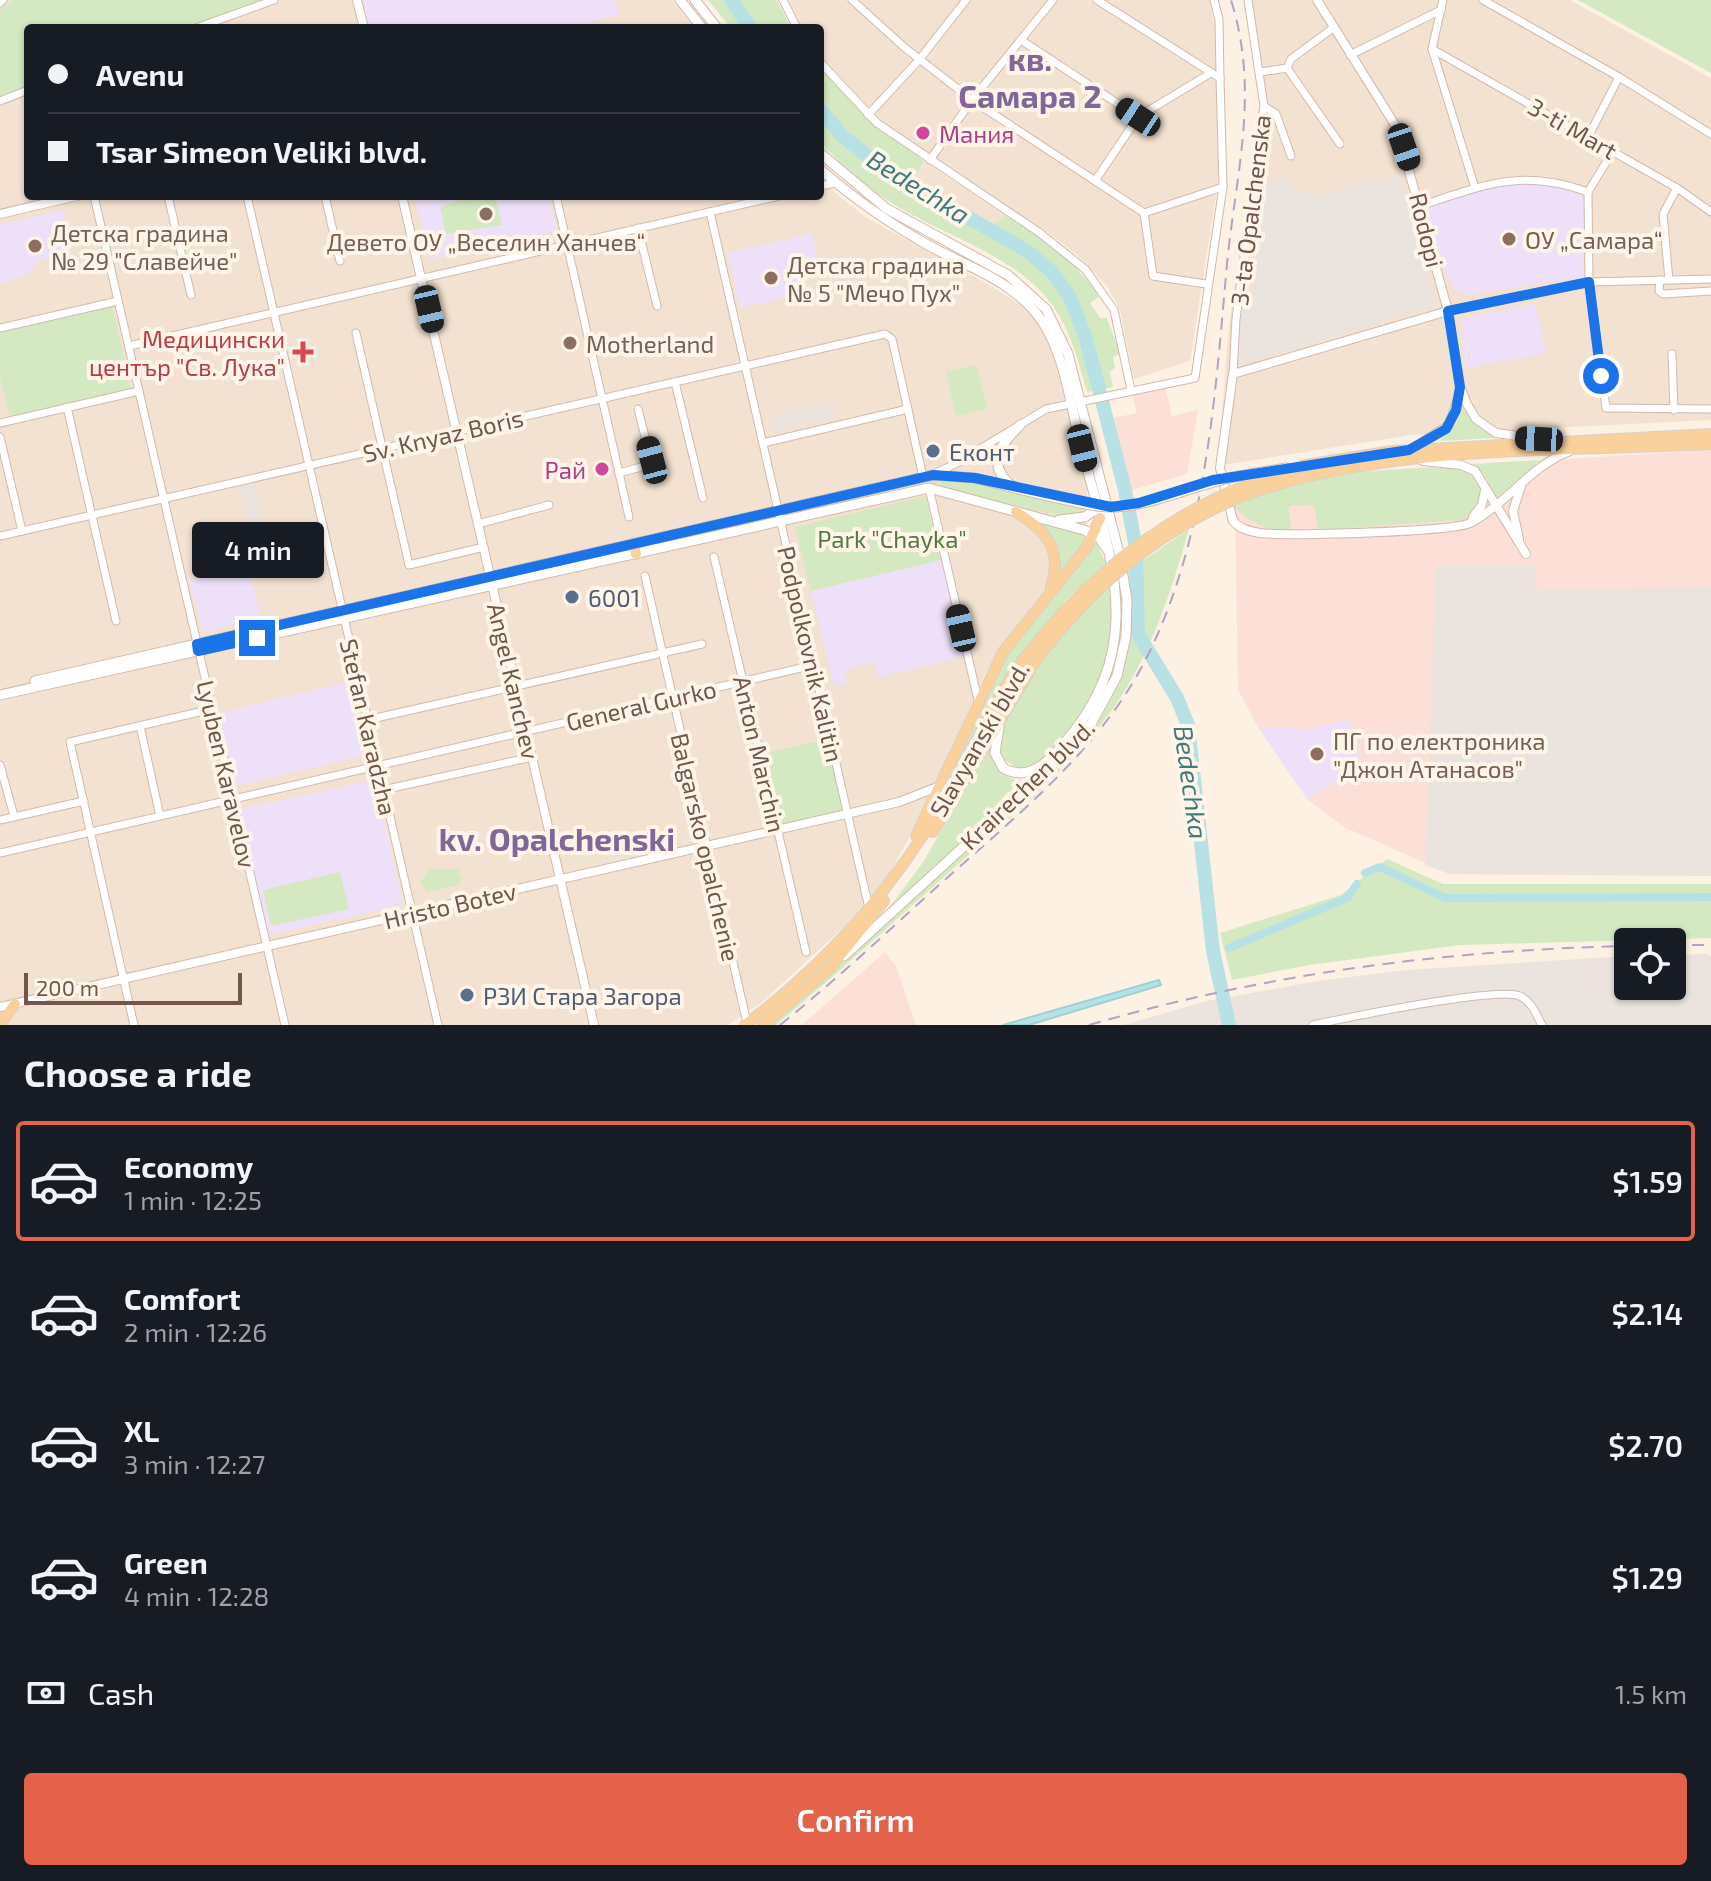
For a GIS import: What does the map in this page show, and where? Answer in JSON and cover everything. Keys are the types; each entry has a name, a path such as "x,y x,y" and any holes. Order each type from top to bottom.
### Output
{"main road":[{"path":"680,0 700,24"},
{"path":"698,3 703,24"},
{"path":"698,3 714,24"},
{"name":"Krairechen blvd.","path":"824,156 887,209 1008,275 1030,291 1060,333 1115,585 1117,622 1104,683 1080,725 1058,750 1031,772 1012,773 1003,768 995,753 996,735 1008,702"},
{"name":"Krairechen blvd.","path":"824,173 882,218 1000,281 1027,303 1052,340 1075,401 1104,495 1124,575 1127,619 1117,676 1100,711 1055,763 829,969"},
{"path":"1015,488 1001,475 996,456 1002,443 1020,425"},
{"path":"1242,486 1306,465 1711,434"},
{"path":"1570,446 1711,444"},
{"path":"0,695 635,548 778,510 926,476 956,475 1098,506 1125,506 1199,483 1242,486 1410,455"},
{"name":"Slavyanski blvd.","path":"746,1024 818,964 897,873 944,801 993,705 1083,591 1132,548 1191,510 1242,486"},
{"path":"635,548 781,521 929,488 1093,535 1108,550"},
{"path":"897,873 1003,652 1093,535 1104,495"},
{"path":"1016,512 1036,524 1051,541 1056,563 1050,590"},
{"path":"1043,520 1076,519 1099,514"},
{"path":"0,689 198,648"},
{"name":"Slavyanski blvd.","path":"763,1025 829,969 906,872 953,801 1032,657"},
{"path":"0,1024 15,1004"}],"street":[{"path":"207,24 274,0"},
{"path":"350,0 360,11"},
{"path":"357,0 363,24"},
{"path":"783,0 795,24"},
{"path":"852,0 919,60 972,100 1144,213 1153,276 1206,284"},
{"path":"868,115 919,60 963,3 952,0"},
{"path":"930,160 972,100 1053,0"},
{"path":"1097,0 1209,74 1220,78"},
{"path":"763,443 908,409 926,476 957,463 1046,409 1195,378 1206,284 1223,187 1219,19 1214,0"},
{"name":"3-ta Opalchenska","path":"1233,374 1236,319 1264,106 1248,0"},
{"path":"1443,0 1432,49 1475,188"},
{"path":"1483,0 1619,77 1711,134"},
{"name":"Rodopi","path":"1318,1 1397,128 1448,311 1460,387 1473,415 1489,429 1510,438 1570,446"},
{"path":"1350,55 1441,10"},
{"path":"690,13 693,24"},
{"path":"1287,68 1291,59 1333,28"},
{"path":"1021,40 1138,117"},
{"name":"3-ti Mart","path":"1432,49 1677,188 1711,212"},
{"path":"824,66 868,115 1040,233 1097,283 1114,310 1131,390"},
{"path":"1261,72 1287,68"},
{"path":"1287,68 1340,144"},
{"path":"1095,181 1138,117 1209,74"},
{"path":"1588,137 1619,77"},
{"path":"0,101 24,92"},
{"path":"1264,106 1276,114 1291,156"},
{"path":"1613,151 1588,192 1589,282 1606,408 1711,409"},
{"path":"1420,206 1508,180 1555,180 1588,192"},
{"path":"824,185 835,183"},
{"path":"1144,213 1223,187"},
{"path":"1677,188 1663,214 1664,280 1659,291 1663,294 1711,291"},
{"path":"0,214 60,200"},
{"name":"Lyuben Karavelov","path":"95,200 285,1025"},
{"path":"169,200 191,295"},
{"name":"Stefan Karadzha","path":"248,200 438,1025"},
{"path":"326,200 340,261"},
{"name":"Angel Kanchev","path":"403,200 593,1020"},
{"path":"557,200 629,517"},
{"path":"129,346 762,200"},
{"name":"Podpolkovnik Kalitin","path":"710,212 869,908"},
{"path":"638,228 657,306"},
{"path":"1570,446 1470,523 1451,527 1261,533 1238,527 1229,509 1220,468 1233,374 1448,311 1589,282 1711,279"},
{"path":"0,328 118,301"},
{"path":"356,333 409,565 484,547"},
{"name":"Sv. Knyaz Boris","path":"0,536 885,334 892,339 908,409"},
{"path":"1672,354 1674,410"},
{"path":"675,382 703,498"},
{"name":"Rodopi","path":"1410,455 1449,425 1460,387"},
{"path":"0,423 139,391"},
{"path":"67,407 116,621"},
{"path":"619,473 652,464 638,409"},
{"path":"0,437 22,531"},
{"path":"1410,455 1466,466 1484,484 1526,554 1513,519 1513,504 1525,478"},
{"path":"1451,527 1478,512 1484,501 1484,484"},
{"path":"929,488 979,704"},
{"path":"478,524 549,505"},
{"name":"Anton Marchin","path":"714,557 806,952"},
{"name":"Balgarsko opalchenie","path":"645,576 746,1024"},
{"path":"367,720 702,644"},
{"name":"General Gurko","path":"0,853 814,665"},
{"path":"134,1025 70,742 212,709"},
{"path":"140,726 160,816"},
{"path":"383,790 532,757"},
{"path":"0,765 14,816"},
{"name":"Hristo Botev","path":"0,1007 899,802 941,785"},
{"path":"0,820 84,801"},
{"path":"899,802 919,802 926,815"},
{"path":"1313,1025 1420,1004 1502,995 1517,995 1528,1002 1538,1023"},
{"path":"584,1025 593,1020"}],"shaded area":[{"path":"0,0 672,0 691,24 24,24 24,200 824,200 824,183 865,217 1024,307 1045,332 1087,486 1087,538 1033,605 985,674 919,820 889,874 845,926 762,1002 728,1025 0,1025"},
{"path":"363,0 615,0 619,15 582,24 368,24"},
{"path":"789,0 1210,0 1215,29 1219,176 1190,361 1134,379 1120,310 1107,286 1083,260 1054,237 882,122 824,59 824,24 800,24"},
{"path":"1247,0 1570,0 1711,78 1711,420 1411,435 1223,465 1220,438 1229,326 1259,106 1256,51"},
{"path":"924,161 1007,216 989,226 914,178"},
{"path":"1402,174 1436,306 1238,365 1231,333 1250,198 1259,196 1260,185 1287,176 1294,192 1307,191 1310,196"},
{"name":"ОУ „Самара“","path":"1542,183 1583,195 1583,277 1467,295 1456,291 1445,271 1426,207 1503,184"},
{"name":"Девето ОУ „Веселин Ханчев“","path":"416,200 550,200 557,231 429,260"},
{"name":"Детска градина № 29 \"Славейче\"","path":"63,210 72,254 38,261 30,274 0,284 0,225"},
{"name":"Детска градина № 5 \"Мечо Пух\"","path":"812,233 818,260 798,295 740,308 728,253"},
{"path":"1535,304 1546,353 1466,368 1460,319"},
{"path":"1165,387 1172,416 1198,410 1187,474 1132,490 1114,418 1137,413 1133,395"},
{"path":"832,401 836,417 774,431 771,415"},
{"path":"1711,450 1711,876 1450,874 1344,827 1307,799 1336,782 1350,719 1300,731 1296,727 1258,727 1238,690 1235,506 1350,472"},
{"path":"254,483 268,540 254,544 239,487"},
{"path":"941,560 964,657 878,677 874,663 844,670 847,683 834,686 811,591"},
{"path":"247,565 261,618 203,633 189,580"},
{"path":"1436,566 1535,566 1535,590 1711,588 1711,876 1450,874 1425,865"},
{"path":"348,682 366,755 236,786 218,713"},
{"name":"ПГ по електроника \"Джон Атанасов\"","path":"1350,719 1362,776 1336,782 1307,799 1258,727 1296,727 1301,731"},
{"path":"375,780 403,905 267,935 240,809"},
{"path":"885,952 896,966 916,1025 802,1025"},
{"path":"1686,955 1711,956 1711,1025 1124,1025 1207,1001 1318,981 1407,970 1614,957 1614,1000 1686,1000"}],"green space":[{"path":"12,0 270,0 205,24 24,24 24,92 0,101 0,10"},
{"path":"708,0 777,0 789,24 728,24"},
{"path":"1578,0 1711,0 1711,73"},
{"path":"824,70 870,121 924,161 914,179 989,226 1007,216 1045,242 1080,272 1100,296 1090,303 1100,318 1107,318 1120,354 1113,357 1115,368 1110,372 1113,387 1087,392 1063,322 1043,294 1026,278 986,252 889,201 824,146"},
{"path":"461,200 496,200 502,225 446,234 440,207"},
{"path":"112,305 132,391 10,418 0,378 0,331"},
{"path":"976,365 987,409 956,416 946,372"},
{"path":"1463,403 1474,420 1494,438 1440,441 1456,424"},
{"path":"1541,460 1496,498 1484,474 1472,464"},
{"path":"1460,467 1474,479 1480,494 1477,508 1462,520 1318,530 1314,505 1289,506 1291,531 1259,525 1233,506 1290,486 1345,474"},
{"path":"928,479 969,481 1093,509 1077,516 1062,516 918,486 786,514"},
{"name":"Park \"Chayka\"","path":"925,496 941,560 811,591 795,527"},
{"path":"1041,523 1090,535 1059,575 1057,544"},
{"path":"1189,529 1174,580 1145,654 1103,722 1051,780 1013,816 776,1025 771,1025 1092,730 1114,693 1126,655 1131,614 1128,571"},
{"path":"1096,542 1106,563 1068,598 1027,649 913,846 1007,654"},
{"path":"1111,584 1110,637 1095,690 1083,714 1048,754 1026,769 1005,759 1000,739 1010,711 1028,681 1051,649"},
{"path":"1118,653 1116,673 1109,692 1097,711 1083,730 1073,741 1094,710"},
{"path":"829,739 845,811 782,825 765,753"},
{"path":"990,745 997,767 1016,780 1034,776 1046,768 1019,792 1008,792 963,844 883,916 924,861"},
{"path":"1387,859 1443,884 1711,884 1711,938 1686,939 1686,928 1614,928 1614,941 1460,945 1309,965 1232,980 1220,933 1341,895"},
{"path":"431,869 458,869 462,880 459,885 427,892 420,882"},
{"path":"340,872 349,909 271,926 263,890"}],"water":[{"path":"1159,980 1161,985 1029,1025 1003,1025"}],"waterway":[{"name":"Bedechka","path":"731,0 748,24"},
{"name":"Bedechka","path":"824,114 842,136 889,172 1027,251 1052,272 1070,297 1086,339 1125,490 1136,549 1138,634 1177,698 1188,725 1213,951 1229,1025"},
{"path":"1365,873 1380,867 1445,898 1711,897"},
{"path":"1229,948 1347,898 1357,884"}],"railway":[{"path":"780,1025 997,834 1080,753 1127,692 1167,613 1183,565 1205,466 1243,132 1244,67 1231,0"},
{"path":"1686,945 1711,945"},
{"path":"1089,1025 1222,992 1356,968 1491,953 1614,946"}],"place":[{"name":"Мания","path":"923,133"},
{"name":"Девето ОУ „Веселин Ханчев“","path":"486,214"},
{"name":"ОУ „Самара“","path":"1509,239"},
{"name":"Детска градина № 29 \"Славейче\"","path":"35,246"},
{"name":"Детска градина № 5 \"Мечо Пух\"","path":"771,278"},
{"name":"Motherland","path":"570,343"},
{"name":"Медицински център \"Св. Лука\"","path":"303,352"},
{"name":"Еконт","path":"933,451"},
{"name":"Рай","path":"602,469"},
{"name":"6001","path":"572,597"},
{"name":"ПГ по електроника \"Джон Атанасов\"","path":"1317,754"},
{"name":"РЗИ Стара Загора","path":"467,995"}],"district":[{"name":"кв. Самара 2","path":"1030,76"},
{"name":"kv. Opalchenski","path":"557,838"}],"route":[{"path":"257,638 198,651 197,644 933,475 975,478 1111,507 1139,503 1213,480 1362,454 1409,450 1446,429 1458,404 1460,387 1448,311 1589,282 1601,376"}]}
